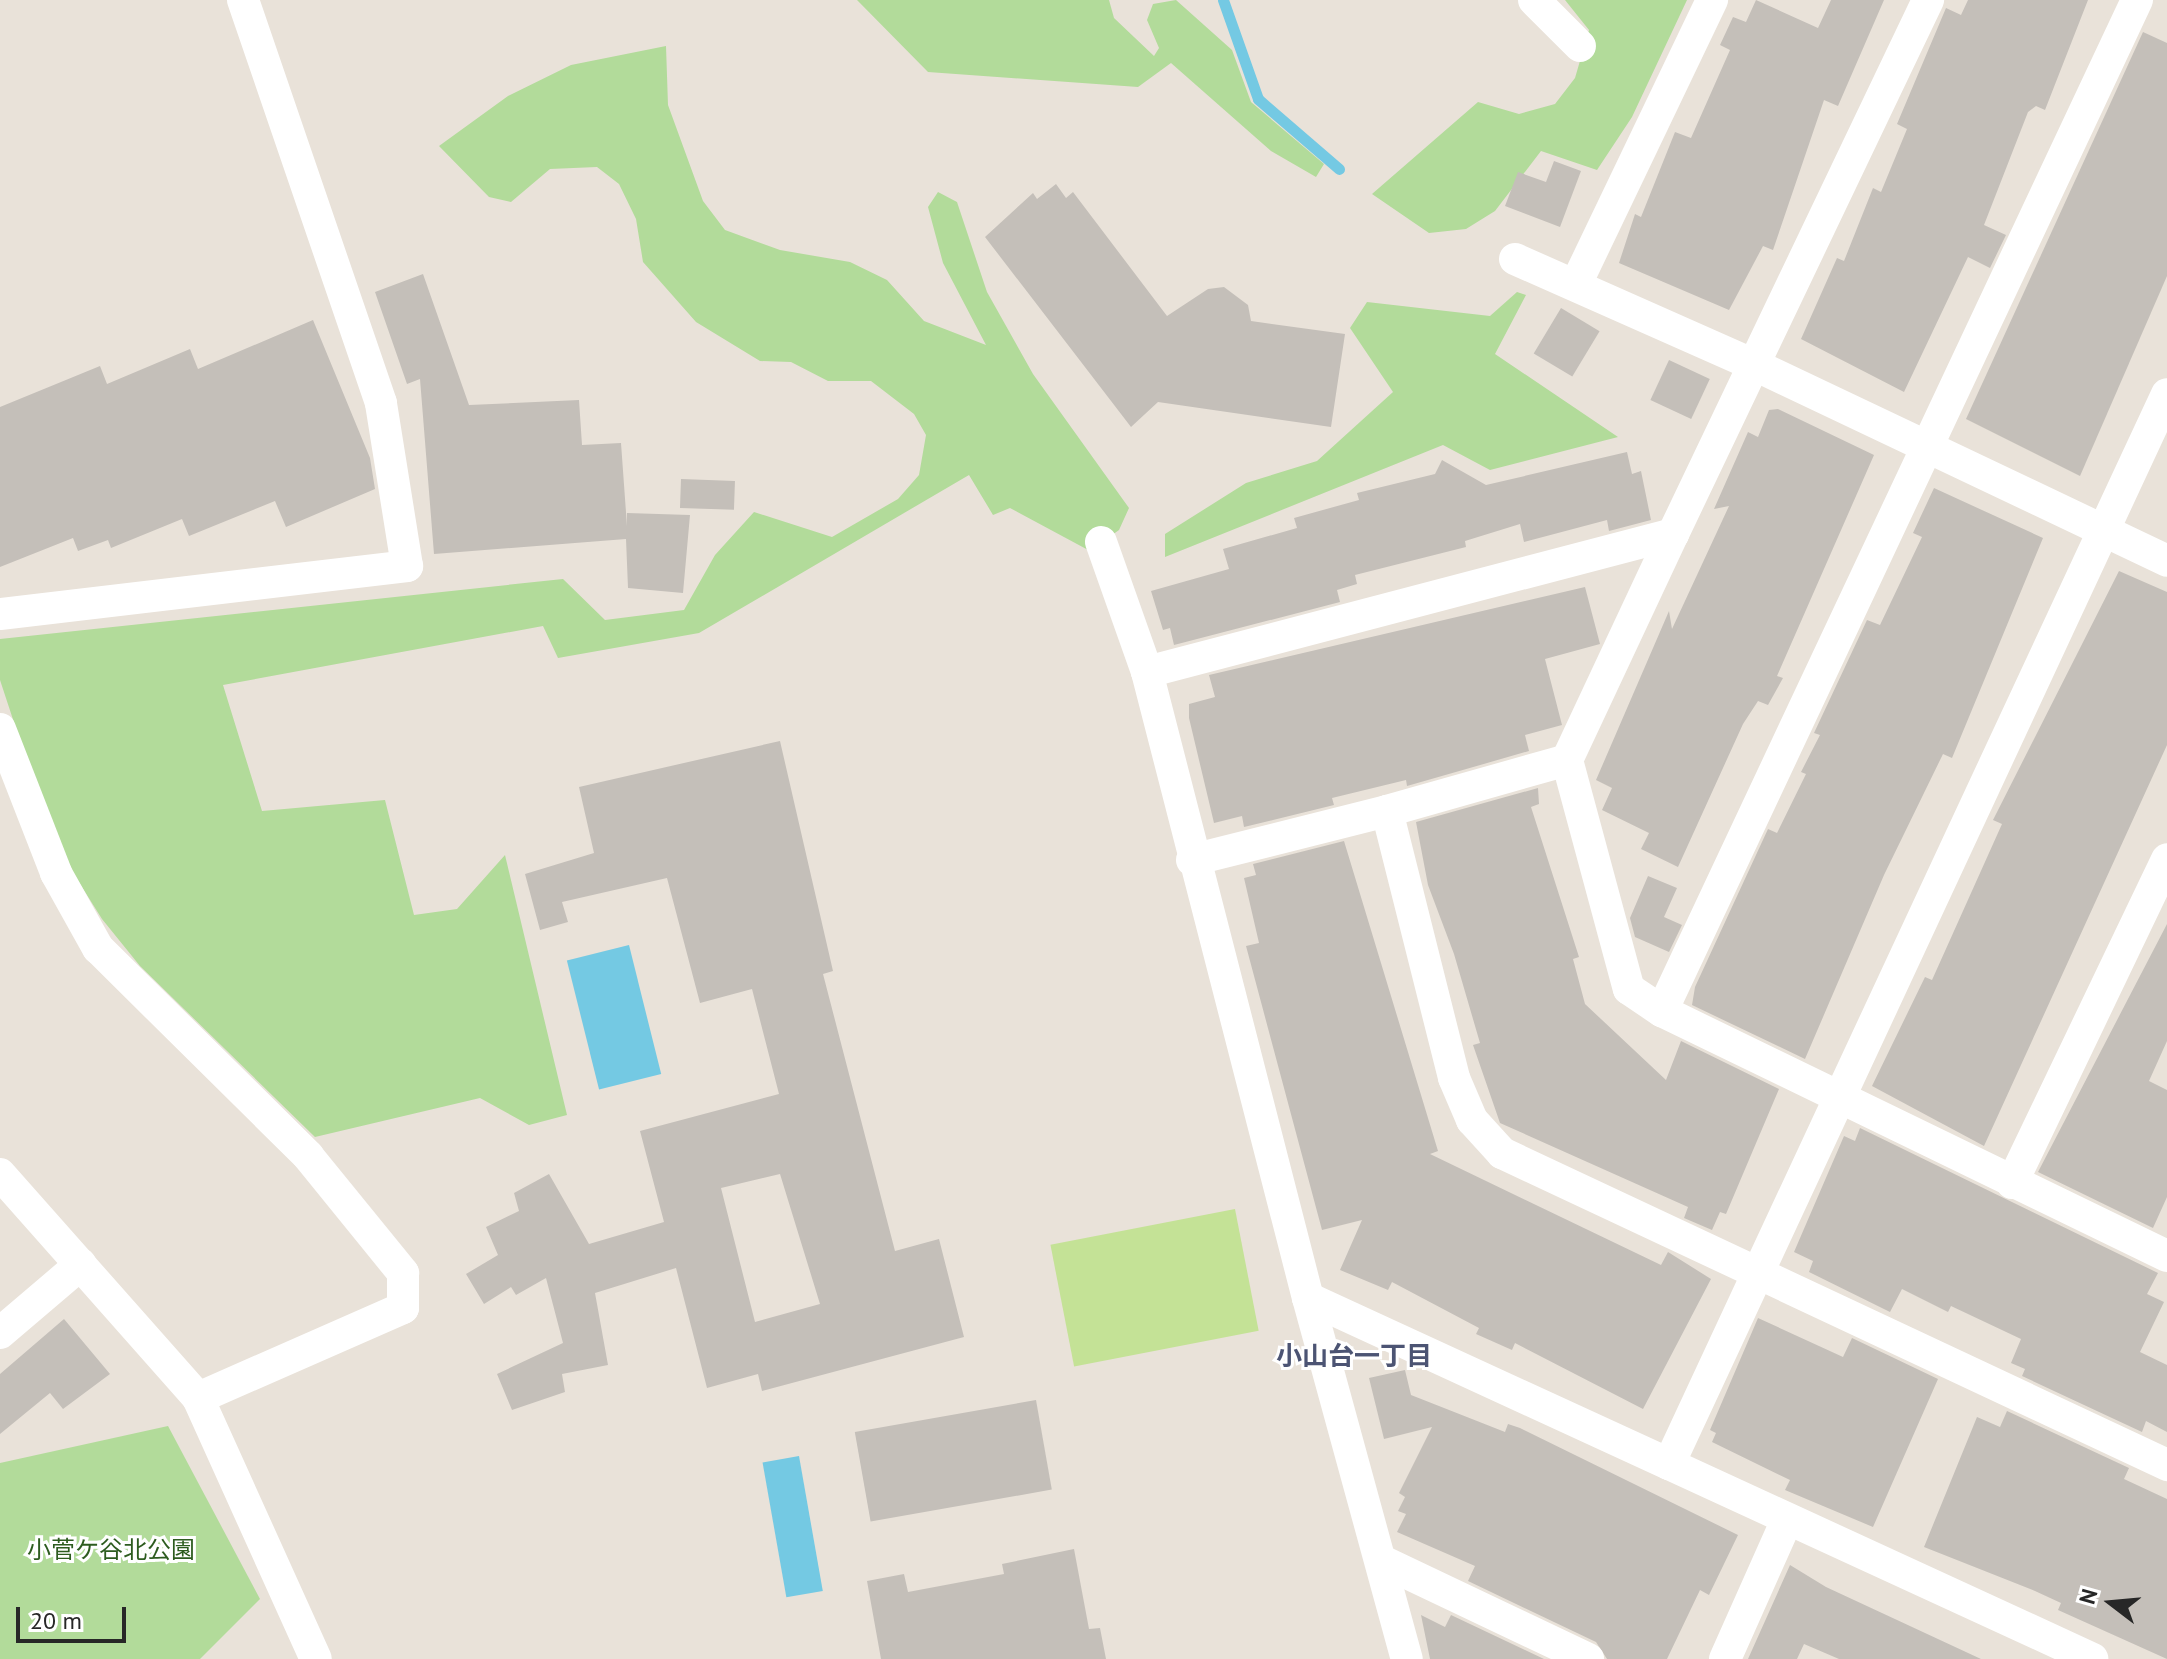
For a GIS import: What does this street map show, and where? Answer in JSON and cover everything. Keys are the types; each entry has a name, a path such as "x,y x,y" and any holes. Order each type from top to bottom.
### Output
{"street":[{"path":"0,614 407,566 381,403 243,0"},
{"path":"1534,0 1580,46"},
{"path":"1576,284 1712,0"},
{"path":"1928,0 1757,366 1673,534 1567,760 1629,989 1662,1011 2167,1256"},
{"path":"1662,1011 2137,0"},
{"path":"1515,259 1757,366 2167,561"},
{"path":"1669,1464 1837,1097 2167,394"},
{"path":"1147,672 1673,534"},
{"path":"1101,542 1147,672 1192,860 1308,1298 1384,1562 1407,1659"},
{"path":"0,729 56,873 98,948 308,1156 403,1273 403,1308 198,1398"},
{"path":"1192,860 1387,811 1567,760"},
{"path":"1387,811 1454,1078 1472,1120 1502,1153 2167,1465"},
{"path":"2012,1183 2167,859"},
{"path":"0,1174 198,1398 316,1659"},
{"path":"0,1333 81,1264"},
{"path":"1308,1298 2092,1659"},
{"path":"1725,1659 1787,1520"},
{"path":"1384,1562 1588,1659"}],"green space":[{"path":"857,0 1109,0 1114,18 1154,56 1159,48 1147,20 1153,4 1176,0 1232,50 1251,102 1324,164 1316,177 1271,151 1171,63 1138,87 928,72"},
{"path":"1565,0 1687,0 1632,117 1597,170 1541,151 1495,211 1466,229 1429,233 1372,194 1478,102 1519,114 1555,104 1575,78 1589,30"},
{"path":"666,46 668,105 703,201 725,230 780,250 850,262 887,280 924,321 986,345 943,263 928,207 938,192 957,202 987,292 1033,374 1129,508 1119,530 1090,551 1010,508 993,515 969,475 699,633 558,658 543,626 223,685 262,811 385,800 414,915 457,909 505,855 567,1115 529,1125 480,1098 315,1137 140,966 102,919 70,868 27,762 0,680 0,639 563,579 605,620 684,610 715,555 754,512 832,537 898,499 919,475 926,435 914,414 871,381 828,381 791,362 760,361 696,322 643,262 636,219 619,184 597,167 550,169 511,202 489,197 439,146 508,96 571,65"},
{"path":"1517,292 1526,295 1495,354 1618,437 1490,470 1443,445 1165,557 1165,534 1246,483 1317,461 1393,392 1350,328 1367,302 1490,316"},
{"path":"1235,1209 1259,1331 1074,1367 1050,1245"},
{"name":"小菅ケ谷北公園","path":"168,1426 260,1599 200,1659 0,1659 0,1463"}],"water":[{"path":"629,945 661,1074 599,1090 567,960"},
{"path":"799,1456 823,1591 786,1597 763,1462"}],"building":[{"path":"1756,0 1818,28 1831,0 1884,0 1838,106 1824,100 1773,250 1763,246 1729,310 1619,263 1635,214 1641,217 1675,132 1691,138 1730,50 1720,45 1733,17 1746,22"},
{"path":"1968,0 2088,0 2045,110 2036,106 2028,112 1984,225 2006,235 1990,268 1968,257 1904,392 1801,339 1837,258 1844,261 1873,188 1881,192 1907,129 1897,124 1946,8 1961,15"},
{"path":"2143,32 2167,43 2167,276 2080,476 1966,419"},
{"path":"1554,161 1581,171 1560,227 1505,206 1518,172 1546,182"},
{"path":"1056,184 1066,198 1073,192 1167,316 1208,289 1224,287 1248,305 1251,321 1345,334 1331,427 1158,402 1131,427 985,237 1033,193 1037,199"},
{"path":"423,274 469,405 579,400 582,445 621,443 627,526 627,513 690,515 683,593 628,588 626,539 434,554 420,379 407,384 375,292"},
{"path":"1561,308 1600,331 1572,377 1534,353"},
{"path":"313,320 370,458 375,489 286,527 275,501 189,536 182,519 111,548 108,540 78,551 73,538 0,567 0,407 100,366 107,384 190,349 198,369"},
{"path":"1669,360 1710,379 1691,419 1650,400"},
{"path":"1778,409 1874,455 1777,676 1783,678 1768,705 1758,701 1743,724 1678,867 1641,849 1649,833 1602,810 1612,788 1596,780 1669,611 1672,629 1729,506 1714,509 1748,432 1758,437 1769,410"},
{"path":"1627,452 1632,474 1641,471 1651,520 1609,531 1607,520 1524,542 1520,524 1465,541 1466,547 1355,575 1357,584 1337,590 1340,602 1174,645 1170,628 1163,630 1151,591 1229,569 1223,549 1297,528 1294,518 1359,500 1357,493 1435,474 1442,460 1486,485"},
{"path":"681,479 735,481 734,510 680,508"},
{"path":"1934,488 2043,538 1952,758 1943,754 1884,875 1805,1059 1692,1005 1695,987 1768,829 1777,833 1806,774 1801,772 1820,735 1814,733 1867,620 1880,625 1922,537 1913,533"},
{"path":"2119,571 2167,592 2167,745 1984,1146 1872,1086 1925,977 1932,980 2002,824 1993,820"},
{"path":"1585,587 1600,644 1545,659 1562,725 1525,735 1529,751 1407,786 1406,780 1332,798 1334,805 1244,827 1242,816 1214,823 1189,718 1189,704 1215,697 1209,675"},
{"path":"780,741 833,971 823,974 895,1251 939,1239 964,1337 762,1391 758,1374 707,1388 676,1268 595,1293 608,1365 562,1374 565,1392 512,1410 497,1374 563,1343 546,1278 516,1295 511,1287 484,1304 466,1274 498,1255 486,1227 519,1211 514,1193 549,1174 589,1244 664,1222 640,1131 779,1094 752,989 700,1003 667,878 562,902 568,922 540,930 525,874 594,853 579,787","holes":["780,1174 820,1304 755,1322 721,1188"]},
{"path":"1538,788 1539,804 1531,807 1579,957 1573,959 1585,1004 1666,1080 1681,1041 1779,1089 1726,1214 1720,1212 1712,1230 1684,1218 1688,1207 1500,1123 1473,1045 1480,1043 1454,954 1428,885 1416,822"},
{"path":"1344,841 1438,1151 1430,1154 1661,1265 1668,1252 1711,1279 1643,1409 1515,1343 1512,1350 1476,1334 1479,1328 1392,1282 1388,1290 1340,1270 1362,1220 1322,1230 1246,946 1259,943 1244,878 1256,875 1253,864"},
{"path":"1648,876 1677,888 1664,917 1682,925 1669,952 1635,937 1630,918"},
{"path":"2167,924 2167,1041 2149,1081 2167,1090 2167,1197 2153,1228 2038,1172"},
{"path":"1860,1128 2158,1273 2147,1294 2164,1302 2140,1352 2167,1365 2167,1432 2146,1421 2142,1432 2022,1376 2025,1369 2011,1363 2021,1339 1951,1306 1948,1312 1902,1289 1890,1312 1809,1272 1813,1261 1794,1252 1844,1136 1855,1141"},
{"path":"1758,1318 1843,1357 1852,1338 1938,1379 1873,1527 1785,1490 1790,1480 1712,1442 1716,1433 1710,1430"},
{"path":"64,1319 110,1374 63,1409 50,1393 0,1434 0,1374"},
{"path":"1405,1370 1411,1395 1505,1432 1508,1424 1520,1428 1738,1535 1709,1595 1700,1590 1667,1659 1607,1659 1596,1642 1468,1581 1475,1566 1397,1532 1406,1514 1398,1511 1405,1497 1399,1493 1432,1427 1384,1439 1369,1378"},
{"path":"1036,1400 1052,1490 871,1522 855,1432"},
{"path":"2007,1411 2129,1468 2124,1479 2167,1499 2167,1659 2058,1610 2061,1603 2035,1591 1924,1547 1977,1417 2000,1427"},
{"path":"1074,1549 1089,1629 1100,1628 1106,1659 881,1659 867,1581 904,1574 908,1592 1004,1574 1002,1564"},
{"path":"1790,1565 1826,1587 1981,1659 1839,1659 1804,1644 1797,1659 1748,1659"},
{"path":"1421,1615 1445,1627 1451,1615 1544,1659 1430,1659"}],"waterway":[{"path":"1223,0 1258,99 1339,169"}],"district":[{"name":"小山台一丁目","path":"1354,1356"}]}
